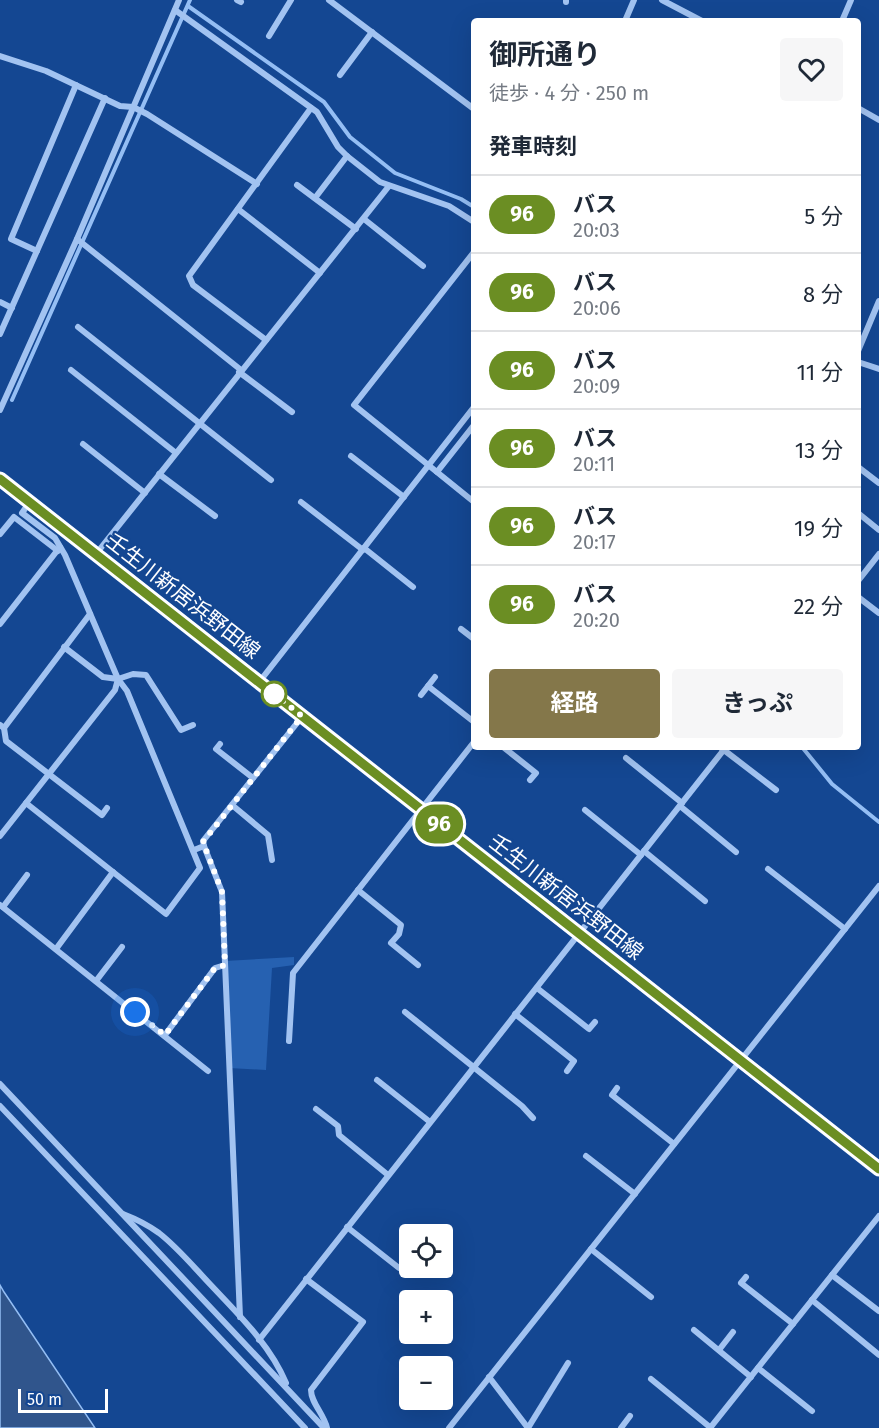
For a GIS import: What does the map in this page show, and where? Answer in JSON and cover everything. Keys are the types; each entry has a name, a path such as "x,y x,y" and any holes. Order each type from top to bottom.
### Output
{"main road":[{"name":"壬生川新居浜野田線","path":"0,479 879,1169"}],"street":[{"path":"0,410 77,240 179,0"},
{"path":"269,36 291,0"},
{"path":"329,0 471,107"},
{"path":"626,18 634,0"},
{"path":"662,0 696,18"},
{"path":"843,18 851,0"},
{"path":"175,10 317,112 338,147 380,182 449,206 471,220"},
{"path":"340,75 372,32"},
{"path":"0,56 46,71 120,106 133,107 257,184"},
{"path":"37,251 11,239 76,85"},
{"path":"0,334 105,98"},
{"path":"266,340 190,281 190,272 311,108"},
{"path":"861,110 879,120"},
{"path":"315,198 347,156"},
{"path":"297,185 356,230"},
{"path":"96,554 389,186"},
{"path":"238,209 320,273"},
{"path":"364,219 423,266"},
{"path":"77,240 292,412"},
{"path":"471,256 354,405 471,500"},
{"path":"861,344 879,301"},
{"path":"0,302 12,308"},
{"path":"78,327 272,480"},
{"path":"861,363 879,369"},
{"path":"71,370 176,453"},
{"path":"259,682 454,432 471,417"},
{"path":"436,472 471,429"},
{"path":"454,432 463,439"},
{"path":"83,444 145,493"},
{"path":"351,456 404,497"},
{"path":"861,469 879,483"},
{"path":"159,474 215,516"},
{"path":"29,502 22,513 55,538 118,679 127,691 199,848 222,892 221,966 240,1317"},
{"path":"301,502 413,587"},
{"path":"861,515 879,530"},
{"path":"0,534 14,517 59,549"},
{"path":"0,624 59,549"},
{"path":"861,577 879,554"},
{"path":"861,599 879,613"},
{"path":"90,614 2,727 6,741 102,814 107,808"},
{"path":"461,629 471,637"},
{"path":"64,647 103,676 118,679 133,674 146,675 182,730 193,725"},
{"path":"421,695 435,677"},
{"path":"0,836 115,690 118,679"},
{"path":"428,686 471,720"},
{"path":"26,803 166,914 200,868 199,848 203,842 302,716"},
{"path":"220,744 216,749 253,778"},
{"path":"289,1041 293,972 471,746"},
{"path":"507,750 536,773 530,780"},
{"path":"259,1340 722,750"},
{"path":"726,750 776,790"},
{"path":"626,758 736,852"},
{"path":"232,805 268,835 272,860"},
{"path":"585,810 705,901"},
{"path":"768,869 845,929"},
{"path":"56,948 113,872"},
{"path":"27,876 1,906 208,1071"},
{"path":"449,1428 879,886"},
{"path":"358,890 401,925 399,934 391,943 418,965"},
{"path":"96,981 122,947"},
{"path":"165,1035 221,966"},
{"path":"537,988 589,1029 595,1022"},
{"path":"405,1012 522,1106 533,1118"},
{"path":"515,1014 574,1061 567,1071"},
{"path":"377,1080 430,1122"},
{"path":"0,1084 325,1428"},
{"path":"617,1088 612,1095 674,1144"},
{"path":"0,1106 305,1428"},
{"path":"316,1109 338,1126 339,1135 388,1175"},
{"path":"586,1156 635,1194"},
{"path":"120,1212 141,1221 160,1234 187,1259 259,1340 276,1364 287,1388"},
{"path":"651,1379 710,1428 879,1216"},
{"path":"347,1227 399,1268"},
{"path":"591,1249 651,1297"},
{"path":"832,1275 879,1311"},
{"path":"746,1277 741,1283 793,1324"},
{"path":"306,1279 363,1322 311,1390 312,1399 321,1412 325,1428"},
{"path":"812,1300 879,1355"},
{"path":"694,1330 751,1377"},
{"path":"719,1350 733,1332"},
{"path":"489,1377 528,1428 568,1363"},
{"path":"758,1368 812,1411"},
{"path":"621,1428 630,1416"}],"shaded area":[{"path":"294,957 294,965 272,968 266,1070 229,1068 225,961"},
{"path":"0,1285 4,1292 95,1428 0,1428"}],"waterway":[{"path":"12,400 190,0"},
{"path":"188,6 324,102 350,137 395,173 471,205"},
{"path":"804,750 832,784 879,822"}],"bus line":[{"name":"96","path":"0,479 879,1169"}],"route":[{"path":"135,1012 165,1035 215,968 225,965 222,892 203,842 302,716 274,694"}]}
